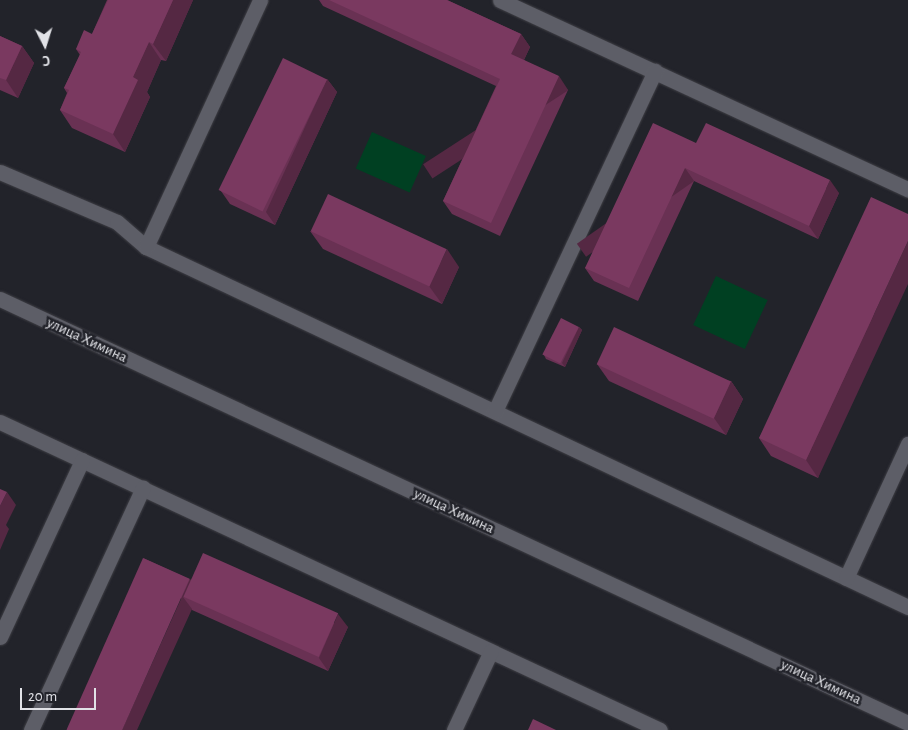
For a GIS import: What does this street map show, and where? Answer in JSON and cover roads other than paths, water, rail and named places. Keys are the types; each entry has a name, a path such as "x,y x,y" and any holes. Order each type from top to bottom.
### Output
{"street":[{"path":"146,247 260,0"},
{"path":"500,0 908,189"},
{"path":"495,412 654,71"},
{"path":"0,172 117,222 146,247 908,607"},
{"name":"улица Химина","path":"0,299 908,723"},
{"path":"0,422 660,730"},
{"path":"846,578 908,444"},
{"path":"0,637 82,460"},
{"path":"31,730 143,488"},
{"path":"454,730 491,652"}]}
